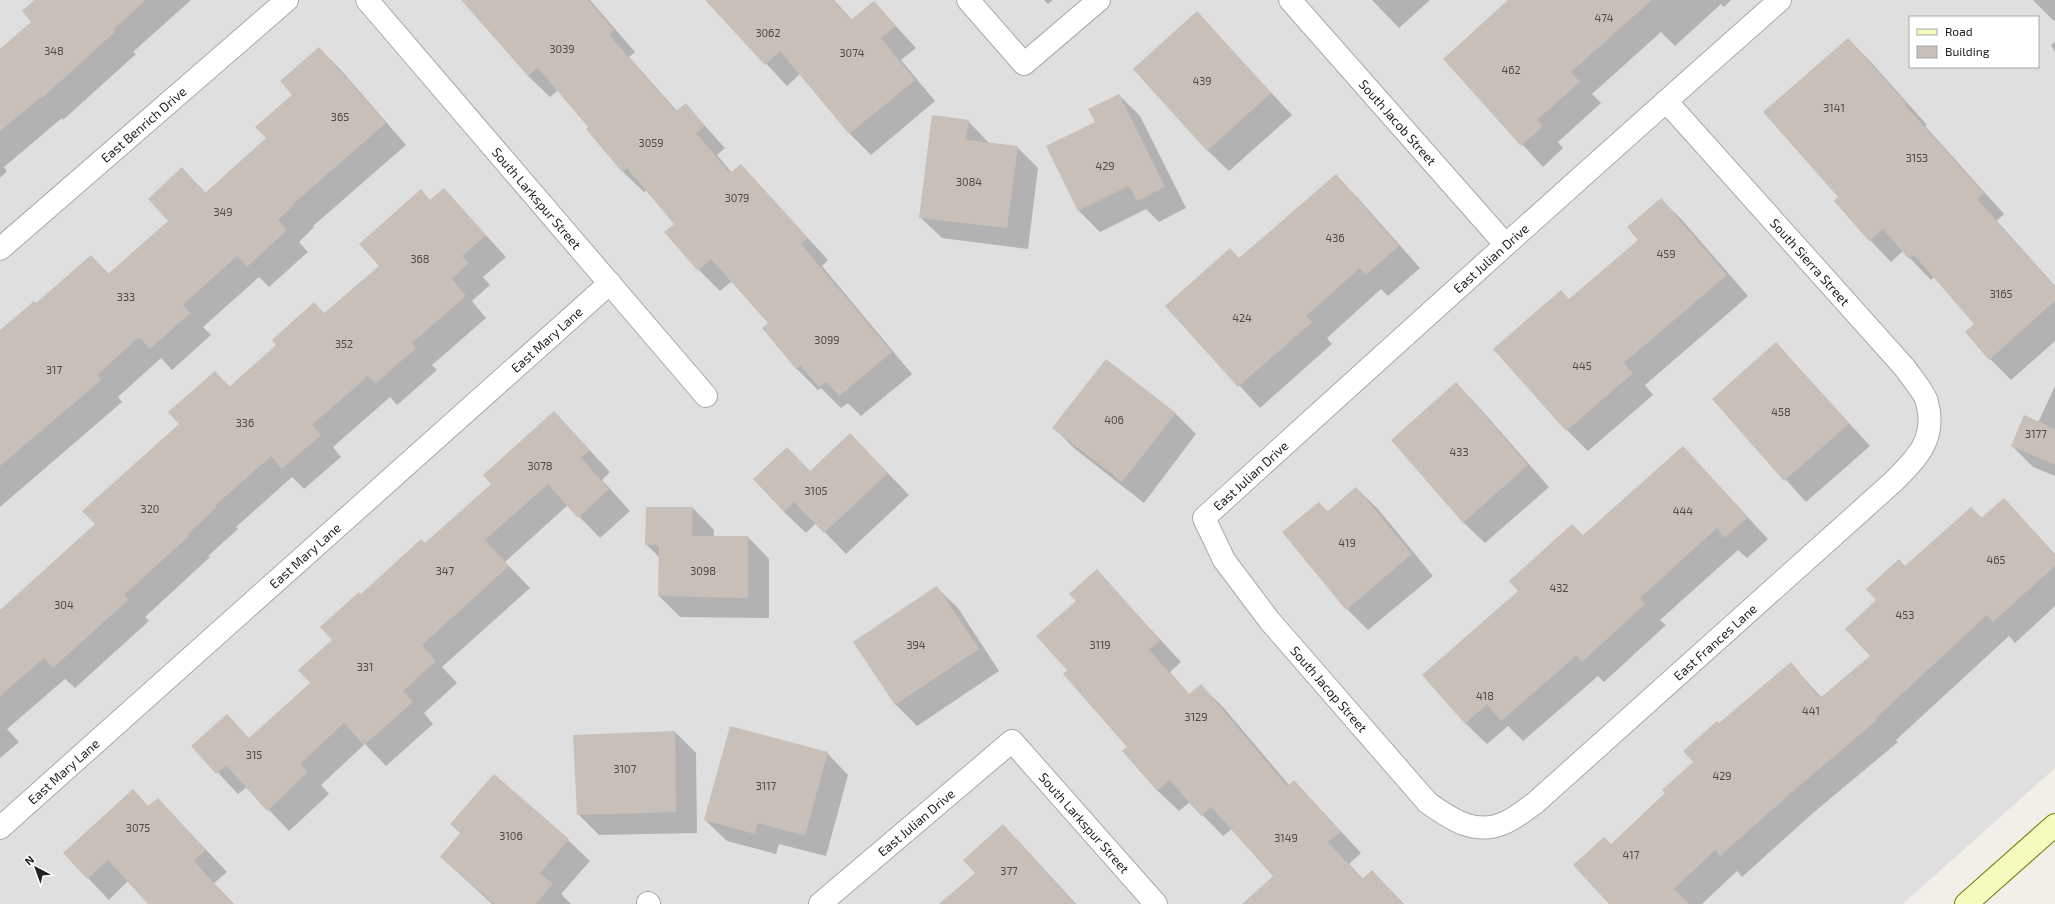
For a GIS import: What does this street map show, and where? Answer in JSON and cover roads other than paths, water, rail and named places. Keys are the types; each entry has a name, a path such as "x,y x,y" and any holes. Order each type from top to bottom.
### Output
{"main road":[{"path":"1966,904 2055,825"}],"street":[{"name":"East Benrich Drive","path":"0,249 287,0"},
{"name":"South Larkspur Street","path":"367,0 706,396"},
{"path":"968,0 1024,64 1099,0"},
{"name":"South Jacob Street","path":"1290,0 1505,244"},
{"name":"East Julian Drive","path":"1204,518 1505,244 1780,0"},
{"name":"South Sierra Street","path":"1666,101 1905,368 1927,401 1930,434"},
{"name":"East Mary Lane","path":"0,828 610,283"},
{"name":"East Frances Lane","path":"1483,829 1504,823 1541,798 1893,482 1918,458 1930,434"},
{"name":"South Jacop Street","path":"1204,518 1224,560 1269,620 1428,802 1454,822 1483,829"},
{"name":"South Larkspur Street","path":"1012,741 1156,904"},
{"name":"East Julian Drive","path":"820,904 1012,741"}]}
